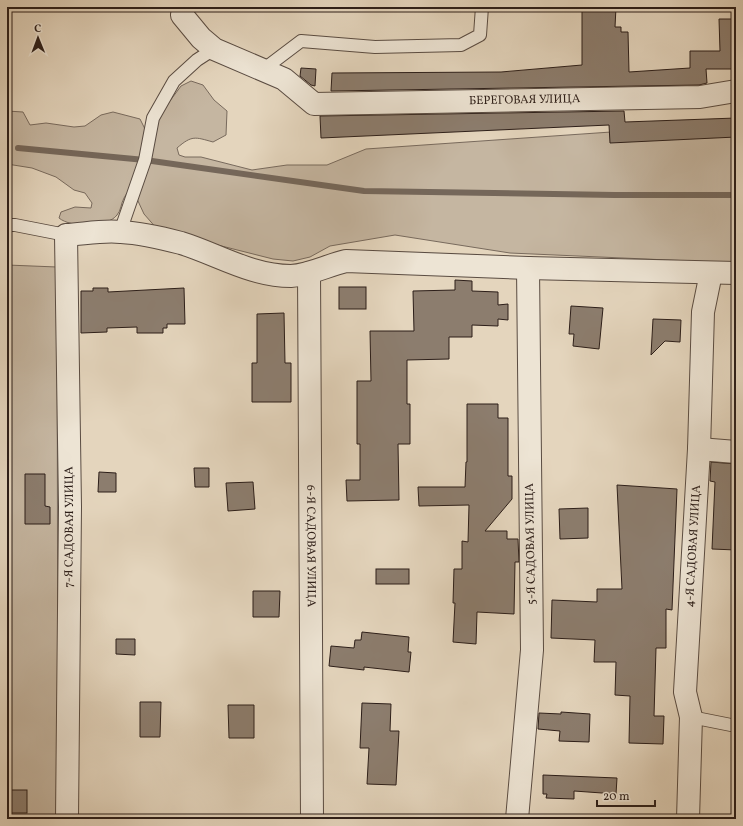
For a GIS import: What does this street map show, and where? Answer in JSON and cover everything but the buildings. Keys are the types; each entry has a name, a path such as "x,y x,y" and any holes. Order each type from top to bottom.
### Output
{"street":[{"path":"184,7 182,15 201,38 214,49 264,69"},
{"name":"БЕРЕГОВАЯ УЛИЦА","path":"264,69 284,79 314,104 700,97 736,91"},
{"path":"66,235 120,232 179,243 240,266 272,274 291,276 309,273 330,264 346,261 528,268 736,273"},
{"name":"7-Я САДОВАЯ УЛИЦА","path":"66,235 70,508 67,819"},
{"name":"5-Я САДОВАЯ УЛИЦА","path":"517,819 532,650 528,268"},
{"name":"6-Я САДОВАЯ УЛИЦА","path":"309,273 312,819"},
{"name":"4-Я САДОВАЯ УЛИЦА","path":"688,819 691,717 685,692 699,449 703,312 711,273"},
{"path":"699,449 736,452"}],"lane":[{"path":"264,69 301,41 375,47 461,45 480,35 482,7"},
{"path":"120,232 145,160 153,118 174,81 197,60 214,49"},
{"path":"7,225 15,225 66,235"},
{"path":"691,717 736,726"}],"shaded area":[{"path":"191,81 203,85 214,100 227,111 226,135 213,142 198,138 190,139 177,148 179,155 185,157 201,157 252,170 287,165 327,165 366,149 640,130 736,128 736,263 510,253 395,235 330,246 310,257 293,261 273,259 158,230 144,214 132,188 124,198 118,213 112,219 89,225 72,224 59,218 61,212 75,207 91,208 92,203 85,193 74,190 56,177 32,168 7,164 7,111 23,112 30,125 46,123 74,127 85,126 101,115 113,112 140,119 145,129 158,117 181,86"},
{"path":"7,265 57,267 58,819 7,819"}],"waterway":[{"path":"18,148 145,160 364,191 615,195 736,195"}]}
